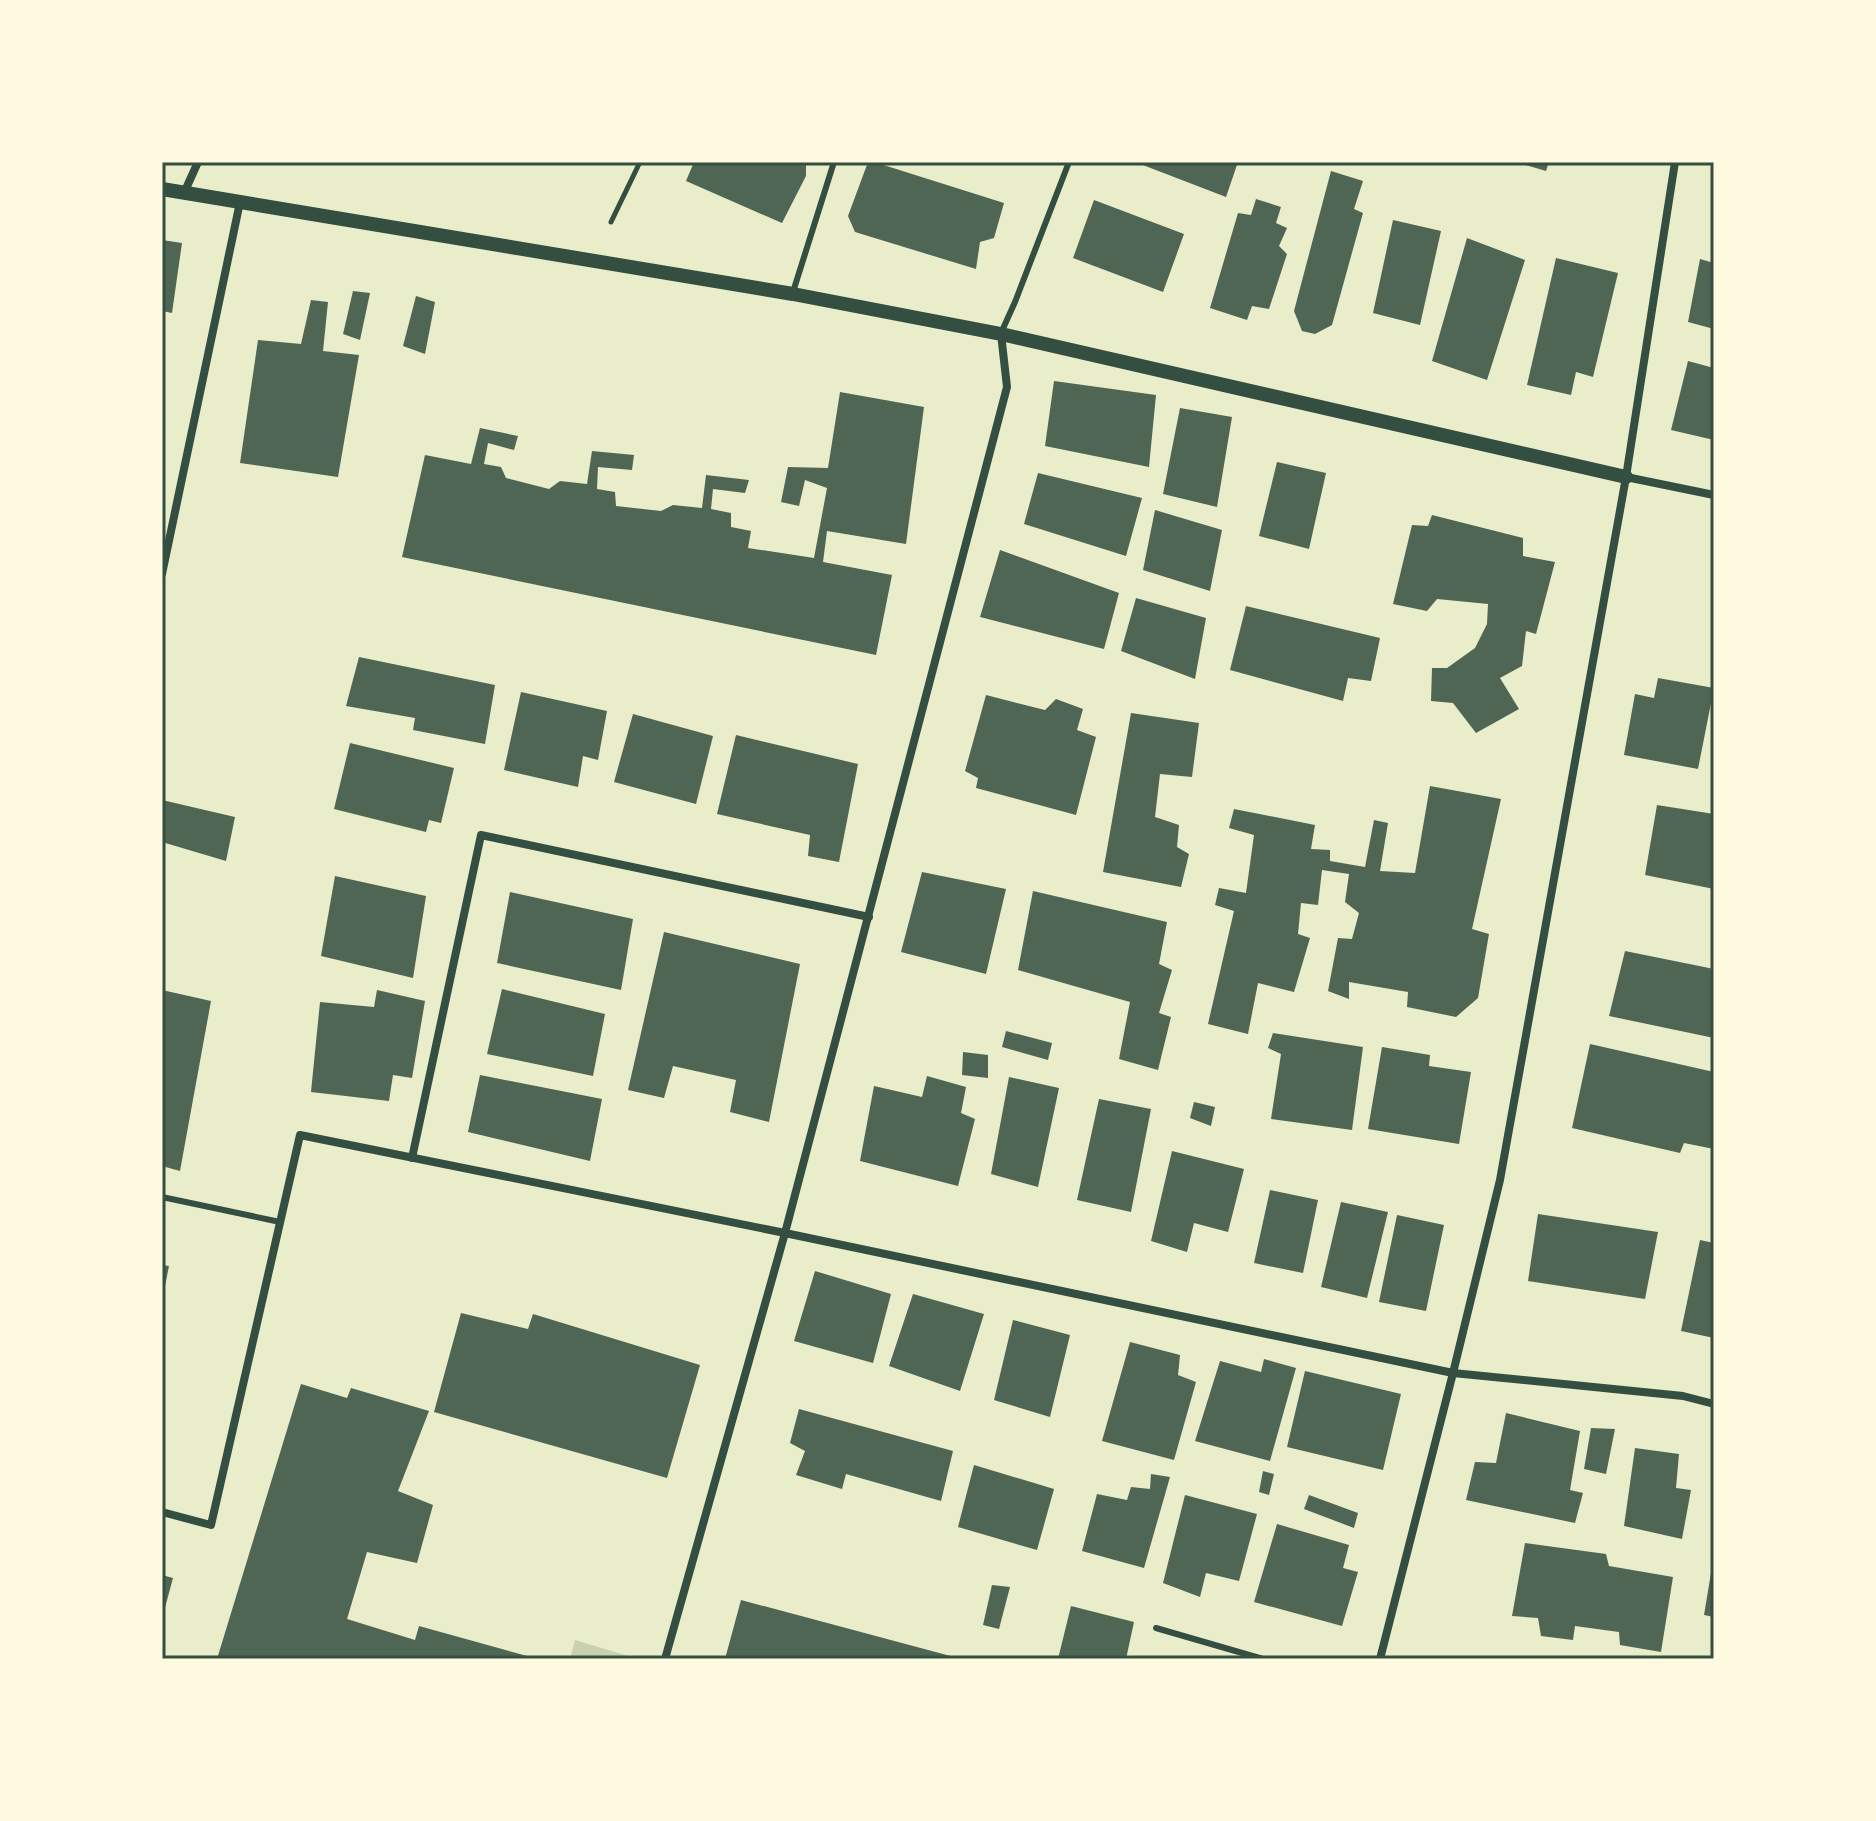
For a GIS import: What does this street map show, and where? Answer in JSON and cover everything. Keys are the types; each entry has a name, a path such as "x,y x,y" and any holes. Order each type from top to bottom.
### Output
{"street":[{"path":"184,193 198,162"},
{"path":"1380,1659 1500,1180 1626,477 1675,162"},
{"path":"162,189 793,294 1001,334 1714,495"},
{"path":"162,574 240,202"},
{"path":"665,1659 785,1233 1007,387 1001,334"},
{"path":"412,1158 481,835 869,917"},
{"path":"162,1512 211,1525 300,1135 1453,1373 1683,1396 1714,1404"}],"lane":[{"path":"793,294 834,162"},
{"path":"1001,334 1069,162"},
{"path":"162,1197 280,1222"},
{"path":"1156,1628 1263,1659"}],"path":[{"path":"592,260 640,162"}],"green space":[{"path":"575,1640 635,1658 635,1659 570,1659"}],"building":[{"path":"694,162 806,162 806,176 782,223 686,181"},
{"path":"868,162 1004,203 994,238 980,242 976,269 855,232 848,216"},
{"path":"1135,162 1238,162 1226,197"},
{"path":"1516,162 1549,162 1546,171"},
{"path":"1331,171 1363,181 1354,209 1363,213 1332,325 1315,334 1302,331 1294,311"},
{"path":"1256,199 1281,207 1276,223 1287,228 1279,246 1287,254 1269,309 1252,306 1247,320 1210,308 1238,213 1251,215"},
{"path":"1094,200 1184,234 1163,292 1073,258"},
{"path":"1393,220 1441,231 1420,325 1373,313"},
{"path":"1467,238 1525,260 1487,380 1432,361"},
{"path":"162,240 182,243 172,313 162,311"},
{"path":"1556,258 1618,273 1593,377 1576,372 1571,395 1527,385"},
{"path":"1700,259 1714,263 1714,329 1688,322"},
{"path":"353,291 370,293 360,340 343,334"},
{"path":"416,296 435,302 425,354 403,346"},
{"path":"311,300 328,302 323,351 359,355 338,477 240,463 258,340 301,344"},
{"path":"1688,361 1714,368 1714,440 1671,430"},
{"path":"1054,381 1156,395 1149,467 1045,446"},
{"path":"840,392 924,407 906,544 827,531 823,562 892,575 876,655 402,557 425,455 471,464 480,428 518,436 514,450 488,443 484,464 501,467 506,478 549,489 560,481 587,484 592,451 634,455 632,470 598,467 597,489 615,492 616,506 661,511 673,505 702,508 706,475 749,480 745,493 713,489 711,509 731,513 731,527 751,531 748,548 814,558 827,488 805,480 799,506 781,502 788,467 828,468"},
{"path":"1180,408 1232,417 1217,507 1163,494"},
{"path":"1277,462 1326,473 1309,549 1259,536"},
{"path":"1038,473 1142,498 1126,556 1024,524"},
{"path":"1155,510 1222,530 1210,591 1143,570"},
{"path":"1432,515 1523,538 1523,556 1555,562 1536,634 1526,631 1522,666 1500,678 1519,709 1476,733 1453,703 1431,701 1432,668 1447,668 1475,648 1487,624 1488,604 1437,599 1427,611 1393,604 1412,525 1428,526"},
{"path":"1000,550 1119,593 1104,649 980,617"},
{"path":"1136,598 1206,618 1195,679 1121,651"},
{"path":"1246,606 1380,638 1371,681 1348,678 1343,701 1230,670"},
{"path":"359,657 495,685 485,744 413,730 415,718 346,706"},
{"path":"1658,678 1714,688 1698,769 1624,755 1635,694 1654,698"},
{"path":"521,692 607,711 598,760 583,756 578,787 504,770"},
{"path":"986,695 1045,710 1056,699 1083,709 1077,730 1096,737 1076,815 976,788 978,778 965,771"},
{"path":"1131,713 1199,723 1192,777 1160,774 1155,817 1179,825 1177,847 1189,854 1181,887 1103,872"},
{"path":"633,714 713,736 696,804 614,782"},
{"path":"736,735 858,764 839,862 808,856 810,835 717,814"},
{"path":"350,743 454,768 441,823 429,820 426,832 334,809"},
{"path":"1430,786 1501,799 1472,929 1489,934 1478,998 1456,1017 1407,1007 1408,992 1349,982 1349,999 1328,991 1338,938 1352,939 1359,913 1345,902 1349,874 1322,870 1318,905 1301,903 1298,934 1310,938 1294,992 1258,983 1248,1034 1208,1024 1234,911 1215,905 1219,888 1246,893 1254,835 1229,828 1234,809 1315,825 1311,849 1330,850 1330,861 1365,867 1374,820 1388,823 1380,871 1415,873"},
{"path":"162,800 235,817 226,861 162,842"},
{"path":"1657,805 1714,814 1714,889 1645,875"},
{"path":"922,872 1006,889 986,974 901,952"},
{"path":"335,876 426,896 413,978 321,956"},
{"path":"1033,891 1167,922 1159,964 1172,970 1159,1013 1171,1017 1158,1070 1119,1059 1130,1002 1018,970"},
{"path":"510,892 633,919 621,990 497,963"},
{"path":"664,932 800,964 769,1122 730,1112 736,1080 673,1066 664,1098 628,1090"},
{"path":"1625,951 1714,969 1714,1038 1609,1016"},
{"path":"502,989 605,1014 593,1076 487,1054"},
{"path":"162,990 211,1001 180,1171 162,1166"},
{"path":"377,990 425,1001 412,1078 393,1075 389,1101 311,1092 320,1002 374,1007"},
{"path":"1006,1031 1052,1043 1048,1060 1002,1047"},
{"path":"1273,1033 1363,1047 1352,1130 1271,1119 1281,1054 1268,1048"},
{"path":"1590,1044 1714,1072 1714,1149 1684,1143 1680,1153 1572,1128"},
{"path":"1382,1047 1430,1055 1429,1066 1471,1072 1459,1144 1368,1129"},
{"path":"963,1052 988,1055 988,1078 962,1075"},
{"path":"480,1075 602,1099 590,1161 468,1132"},
{"path":"927,1076 966,1087 961,1113 975,1119 958,1186 860,1161 874,1086 922,1097"},
{"path":"1009,1077 1059,1088 1038,1187 991,1174"},
{"path":"1099,1099 1151,1109 1131,1212 1077,1200"},
{"path":"1194,1102 1215,1107 1211,1126 1190,1118"},
{"path":"1172,1151 1244,1169 1228,1232 1194,1223 1187,1252 1151,1241"},
{"path":"1270,1190 1318,1200 1303,1273 1254,1263"},
{"path":"1341,1202 1388,1212 1367,1298 1321,1287"},
{"path":"1538,1214 1658,1232 1645,1299 1528,1281"},
{"path":"1397,1215 1444,1225 1426,1311 1379,1302"},
{"path":"1700,1240 1714,1243 1714,1338 1681,1331"},
{"path":"162,1265 169,1266 163,1296 162,1296"},
{"path":"815,1271 891,1294 873,1363 794,1341"},
{"path":"913,1294 984,1314 960,1391 889,1366"},
{"path":"461,1313 528,1329 533,1314 700,1365 667,1478 434,1412"},
{"path":"1013,1320 1070,1335 1050,1417 994,1400"},
{"path":"1130,1342 1180,1355 1178,1375 1196,1382 1174,1460 1102,1441"},
{"path":"1264,1359 1296,1368 1270,1461 1195,1441 1220,1361 1261,1372"},
{"path":"1305,1371 1401,1394 1383,1470 1287,1447"},
{"path":"301,1384 347,1398 351,1388 429,1411 398,1491 433,1505 417,1563 367,1552 347,1619 415,1640 419,1626 538,1659 217,1659"},
{"path":"799,1409 953,1451 941,1501 846,1474 842,1489 796,1475 805,1451 790,1443"},
{"path":"1506,1413 1580,1431 1570,1490 1583,1493 1575,1523 1466,1500 1475,1462 1496,1463"},
{"path":"1591,1428 1615,1429 1606,1474 1584,1469"},
{"path":"1635,1448 1679,1454 1676,1488 1691,1490 1682,1539 1624,1526"},
{"path":"974,1465 1054,1489 1037,1550 958,1527"},
{"path":"1263,1471 1274,1474 1269,1495 1259,1492"},
{"path":"1151,1474 1170,1477 1144,1568 1082,1551 1097,1494 1127,1500 1131,1487 1150,1489"},
{"path":"1185,1495 1257,1514 1239,1581 1206,1573 1200,1597 1163,1583"},
{"path":"1309,1495 1358,1513 1354,1528 1304,1509"},
{"path":"1277,1524 1349,1545 1343,1568 1358,1572 1342,1626 1254,1602"},
{"path":"1525,1543 1606,1554 1609,1566 1673,1577 1661,1652 1620,1645 1619,1632 1575,1626 1573,1640 1541,1636 1538,1618 1512,1616"},
{"path":"1714,1567 1714,1617 1704,1615"},
{"path":"162,1575 173,1578 163,1615 162,1615"},
{"path":"992,1585 1010,1587 999,1629 983,1625"},
{"path":"741,1600 958,1658 958,1659 725,1659"},
{"path":"1071,1606 1134,1622 1126,1659 1058,1659"}]}
